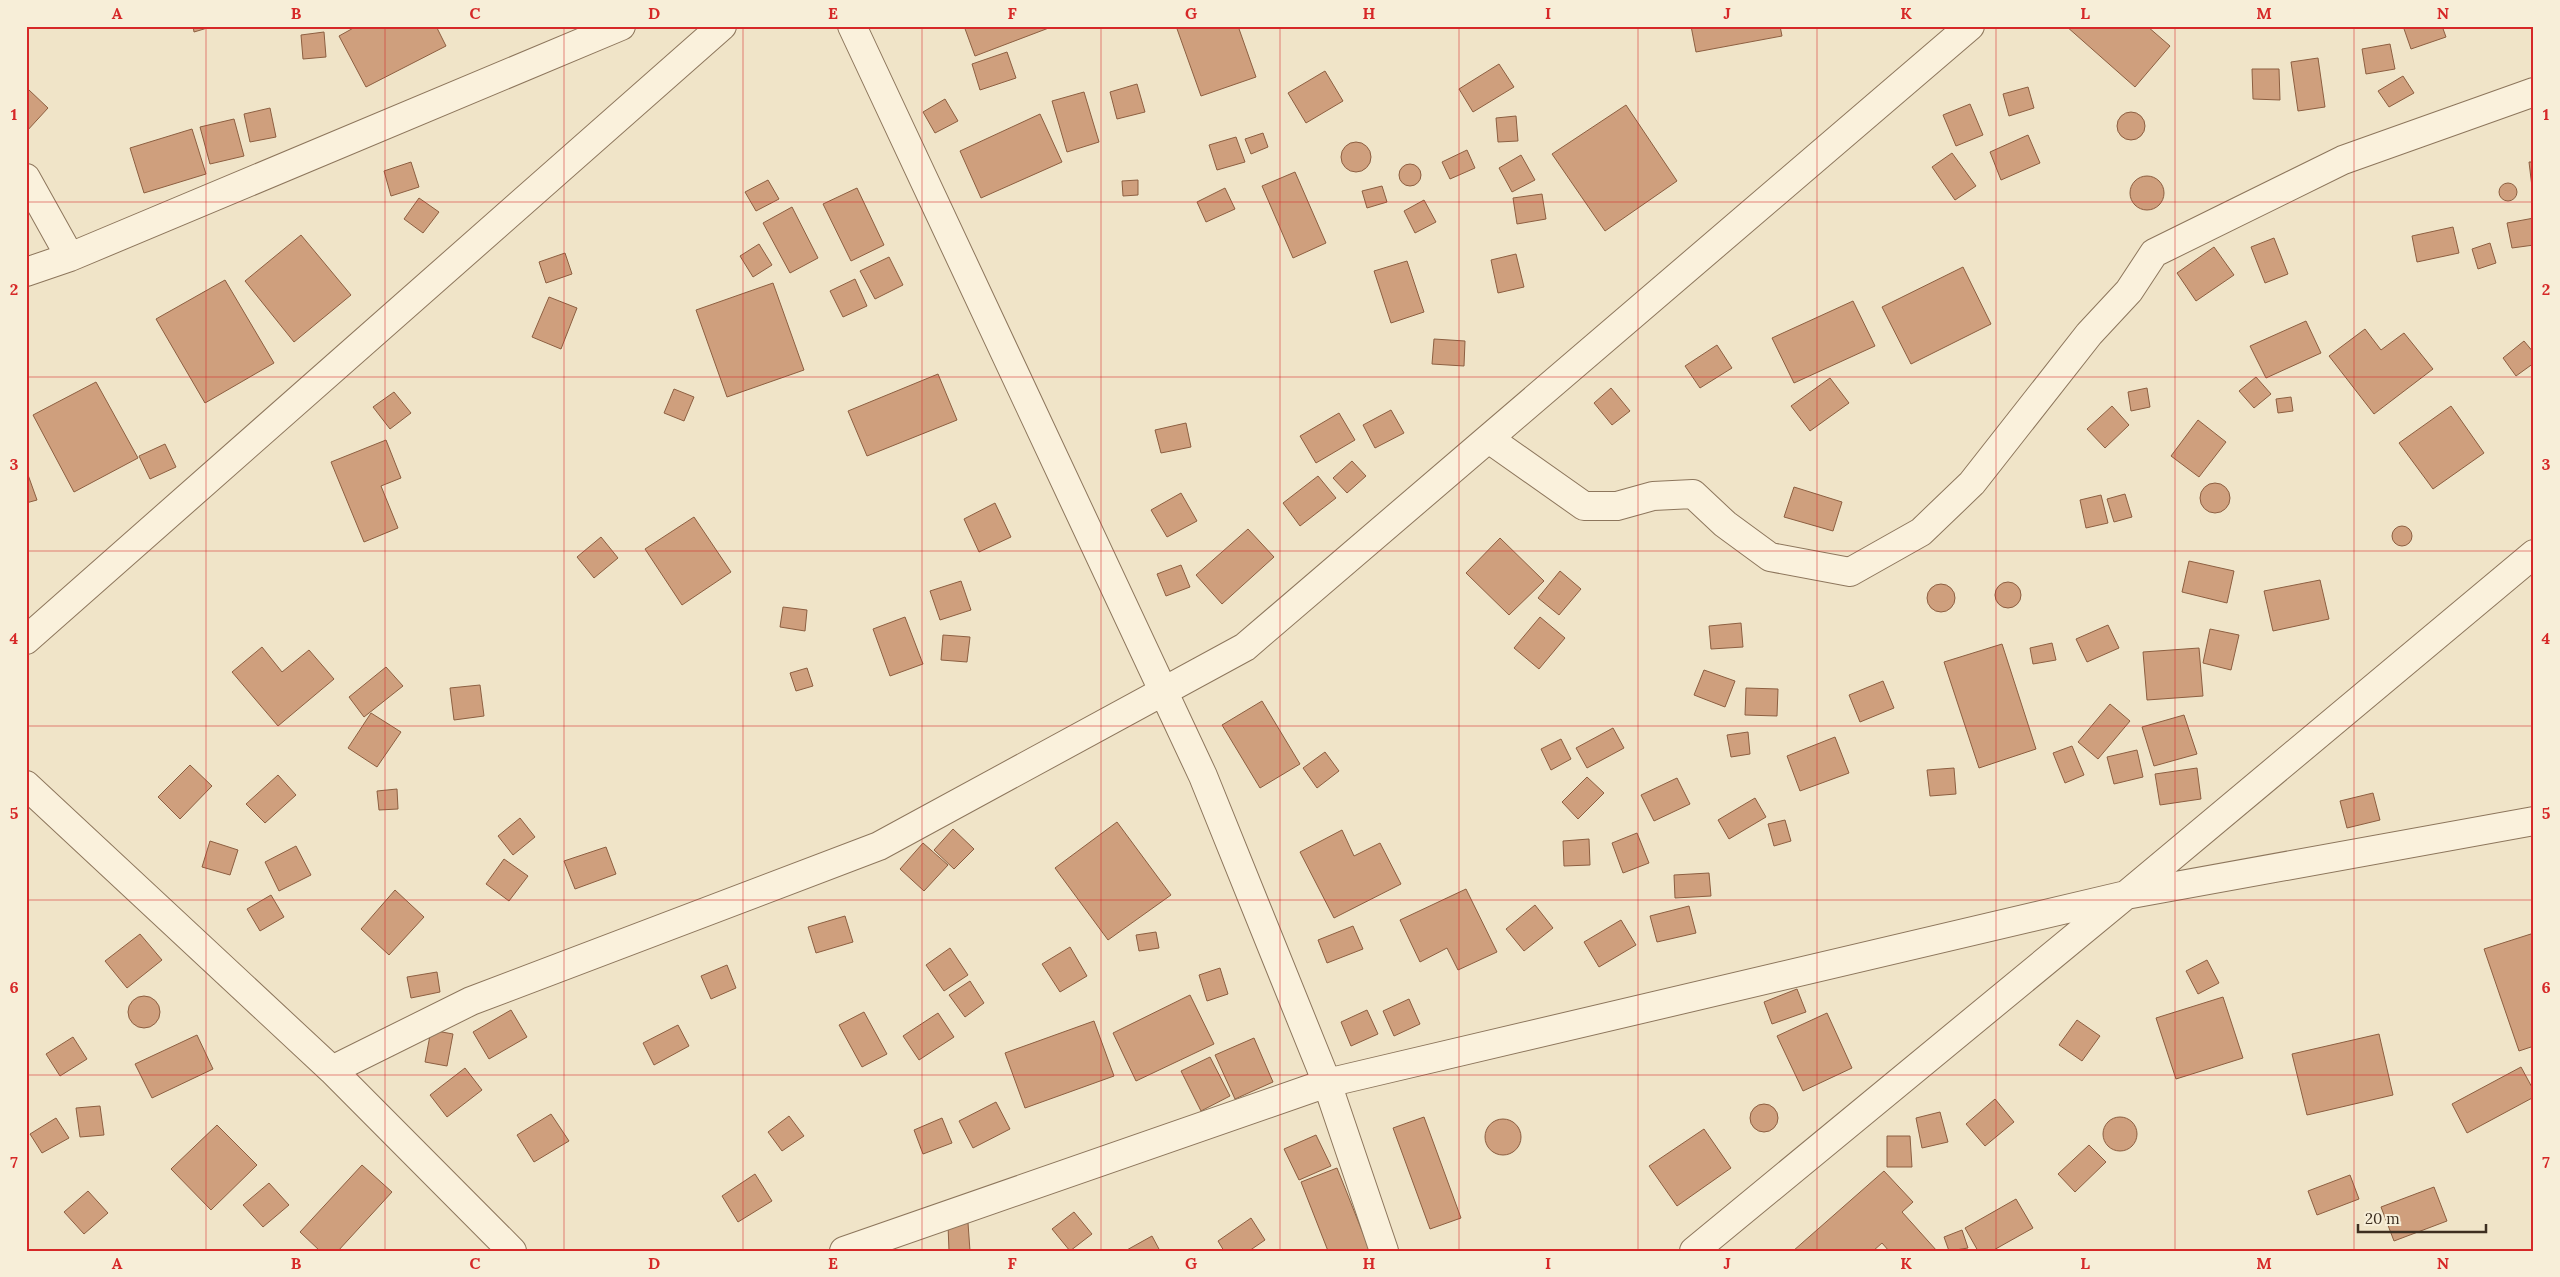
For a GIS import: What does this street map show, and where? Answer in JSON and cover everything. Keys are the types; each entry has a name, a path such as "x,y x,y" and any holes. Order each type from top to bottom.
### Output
{"street":[{"path":"26,272 70,257 621,26"},
{"path":"26,640 722,26"},
{"path":"852,26 1204,776 1327,1083 1384,1251"},
{"path":"332,1070 471,1001 879,846 1245,648 1970,26"},
{"path":"1489,439 1584,506 1617,506 1653,496 1693,494 1725,524 1770,557 1850,572 1921,532 1972,483 2089,334 2128,291 2154,253 2343,160 2534,92"},
{"path":"26,178 70,257"},
{"path":"1694,1251 2126,895 2534,554"},
{"path":"26,785 332,1070 512,1251"},
{"path":"844,1251 1327,1083 2126,895 2534,821"}],"building":[{"path":"193,26 214,26 194,32"},
{"path":"357,26 436,26 446,46 366,87 339,36"},
{"path":"964,26 1054,26 975,56"},
{"path":"1176,26 1238,26 1256,77 1201,96"},
{"path":"1691,26 1780,26 1782,36 1696,52"},
{"path":"2066,26 2147,26 2170,46 2135,87"},
{"path":"2403,26 2442,26 2446,37 2411,49"},
{"path":"324,32 326,57 303,59 301,35"},
{"path":"2390,44 2395,69 2366,74 2362,49"},
{"path":"1007,52 1016,78 980,90 972,64"},
{"path":"2318,58 2325,107 2298,111 2291,62"},
{"path":"1499,64 1514,87 1473,112 1459,89"},
{"path":"2252,69 2279,69 2280,100 2253,99"},
{"path":"1325,71 1343,101 1306,123 1288,93"},
{"path":"2403,76 2414,93 2389,107 2378,91"},
{"path":"1137,84 1145,112 1117,119 1110,92"},
{"path":"2028,87 2034,108 2009,116 2003,94"},
{"path":"29,90 48,108 26,132 26,93"},
{"path":"1084,92 1099,142 1067,152 1052,101"},
{"path":"945,99 958,121 935,133 923,112"},
{"path":"1970,104 1983,135 1956,146 1943,115"},
{"path":"1626,105 1677,181 1605,231 1552,154"},
{"path":"270,108 276,137 250,142 244,114"},
{"path":"2131,112 2141,116 2145,126 2141,136 2131,140 2121,136 2117,126 2121,116"},
{"path":"1040,114 1062,162 981,198 960,151"},
{"path":"1516,116 1518,141 1498,142 1496,118"},
{"path":"234,119 244,156 210,164 200,127"},
{"path":"192,129 206,174 144,193 130,148"},
{"path":"1263,133 1268,147 1251,154 1245,139"},
{"path":"2028,135 2040,163 2001,180 1990,152"},
{"path":"1236,137 1245,162 1217,170 1209,145"},
{"path":"1356,142 1367,146 1371,157 1367,168 1356,172 1345,168 1341,157 1345,146"},
{"path":"1467,150 1475,168 1450,179 1442,162"},
{"path":"1952,153 1976,186 1955,200 1932,167"},
{"path":"1521,155 1535,180 1512,192 1499,168"},
{"path":"411,162 419,187 391,196 384,171"},
{"path":"2529,162 2534,162 2534,187 2532,187"},
{"path":"1410,164 1418,167 1421,175 1418,183 1410,186 1402,183 1399,175 1402,167"},
{"path":"1295,172 1326,243 1293,258 1262,186"},
{"path":"2147,176 2159,181 2164,193 2159,205 2147,210 2135,205 2130,193 2135,181"},
{"path":"768,180 779,199 756,211 745,192"},
{"path":"1138,180 1138,195 1123,196 1122,181"},
{"path":"2508,183 2514,186 2517,192 2514,198 2508,201 2502,198 2499,192 2502,186"},
{"path":"1382,186 1387,202 1367,208 1362,191"},
{"path":"857,188 884,245 851,261 823,204"},
{"path":"1225,188 1235,209 1206,222 1197,202"},
{"path":"1542,194 1546,219 1517,224 1513,198"},
{"path":"419,198 439,212 423,233 404,219"},
{"path":"1424,200 1436,222 1415,233 1404,211"},
{"path":"792,207 818,258 790,273 763,223"},
{"path":"2534,218 2534,245 2512,248 2507,223"},
{"path":"2453,227 2459,253 2417,262 2412,236"},
{"path":"301,235 351,295 294,342 245,281"},
{"path":"2274,238 2288,274 2265,283 2251,247"},
{"path":"2490,243 2496,263 2478,269 2472,249"},
{"path":"759,244 772,265 753,277 740,256"},
{"path":"2214,247 2234,275 2196,301 2177,273"},
{"path":"565,253 572,274 546,283 539,262"},
{"path":"1516,254 1524,287 1498,293 1491,260"},
{"path":"889,257 903,285 875,299 860,271"},
{"path":"1407,261 1424,312 1391,323 1374,271"},
{"path":"1963,267 1991,324 1911,364 1882,307"},
{"path":"855,279 867,306 843,317 830,291"},
{"path":"225,280 274,363 205,403 156,319"},
{"path":"773,283 804,370 727,397 696,310"},
{"path":"549,297 577,308 561,349 532,337"},
{"path":"1853,301 1875,346 1794,383 1772,338"},
{"path":"2306,321 2321,353 2266,378 2250,346"},
{"path":"2365,329 2381,350 2404,333 2433,369 2374,414 2329,356"},
{"path":"1434,339 1465,341 1464,366 1432,364"},
{"path":"2524,341 2534,353 2534,363 2516,376 2503,358"},
{"path":"1717,345 1732,368 1700,388 1685,366"},
{"path":"938,374 957,420 867,456 848,411"},
{"path":"2256,377 2271,394 2254,408 2239,391"},
{"path":"1830,378 1849,403 1810,431 1791,406"},
{"path":"96,382 138,458 74,492 33,415"},
{"path":"1611,388 1630,411 1612,425 1594,403"},
{"path":"2147,388 2150,407 2131,411 2128,392"},
{"path":"674,389 694,397 684,421 664,413"},
{"path":"394,392 411,413 390,429 373,407"},
{"path":"2291,397 2293,411 2278,413 2276,399"},
{"path":"2112,406 2129,425 2105,448 2087,429"},
{"path":"2451,406 2484,453 2433,489 2399,443"},
{"path":"1391,410 1404,433 1375,448 1363,425"},
{"path":"1339,413 1355,440 1316,463 1300,436"},
{"path":"2198,420 2226,442 2199,477 2171,456"},
{"path":"1186,423 1191,447 1161,453 1155,430"},
{"path":"386,440 401,478 381,486 398,528 364,542 331,462"},
{"path":"165,444 176,467 150,479 139,456"},
{"path":"1352,461 1366,476 1347,493 1333,478"},
{"path":"26,473 37,500 26,503"},
{"path":"1318,476 1336,498 1300,526 1283,503"},
{"path":"2215,483 2221,484 2229,492 2229,504 2221,512 2215,513 2209,512 2201,504 2200,498 2201,492 2209,484"},
{"path":"1794,487 1842,502 1833,531 1784,517"},
{"path":"1181,493 1197,521 1167,537 1151,510"},
{"path":"2125,494 2132,517 2114,522 2107,499"},
{"path":"2101,495 2108,523 2086,528 2080,500"},
{"path":"995,503 1011,537 979,552 964,519"},
{"path":"694,517 731,572 682,605 645,549"},
{"path":"2402,526 2409,529 2412,536 2409,543 2402,546 2395,543 2392,536 2395,529"},
{"path":"1248,529 1274,557 1222,604 1196,575"},
{"path":"601,537 618,558 594,578 577,557"},
{"path":"1500,538 1544,581 1509,615 1466,573"},
{"path":"2189,561 2234,571 2227,603 2182,592"},
{"path":"1181,565 1190,587 1166,596 1157,574"},
{"path":"1560,571 1581,589 1559,615 1538,598"},
{"path":"2320,580 2329,619 2273,631 2264,591"},
{"path":"961,581 971,610 940,620 930,591"},
{"path":"2008,582 2017,586 2021,595 2017,604 2008,608 1999,604 1995,595 1999,586"},
{"path":"1941,584 1951,588 1955,598 1951,608 1941,612 1931,608 1927,598 1931,588"},
{"path":"783,607 807,610 805,631 780,627"},
{"path":"905,617 923,664 890,676 873,629"},
{"path":"1540,617 1565,638 1539,669 1514,648"},
{"path":"1741,623 1743,647 1711,649 1709,626"},
{"path":"2108,625 2119,648 2087,662 2076,639"},
{"path":"2210,629 2239,635 2231,670 2203,663"},
{"path":"943,635 970,637 967,662 941,660"},
{"path":"2052,643 2056,660 2033,664 2030,648"},
{"path":"2002,644 2036,749 1979,768 1944,662"},
{"path":"262,647 282,672 309,650 334,679 278,726 232,672"},
{"path":"2199,648 2203,696 2147,700 2143,652"},
{"path":"386,667 403,686 364,717 349,697"},
{"path":"807,668 813,686 796,691 790,673"},
{"path":"1704,670 1735,681 1725,707 1694,695"},
{"path":"1883,681 1894,708 1860,722 1849,695"},
{"path":"480,685 484,716 454,720 450,688"},
{"path":"1746,688 1778,689 1777,716 1745,715"},
{"path":"1262,701 1300,764 1260,788 1222,725"},
{"path":"2110,704 2130,721 2098,759 2078,742"},
{"path":"371,713 401,732 377,767 348,748"},
{"path":"2184,715 2197,754 2154,766 2142,727"},
{"path":"1613,728 1624,748 1587,768 1576,748"},
{"path":"1748,732 1750,754 1731,757 1727,735"},
{"path":"1835,737 1849,773 1800,791 1787,756"},
{"path":"1561,739 1571,759 1551,770 1541,749"},
{"path":"2072,746 2084,775 2065,783 2053,753"},
{"path":"2137,750 2143,777 2114,784 2107,757"},
{"path":"1325,752 1339,771 1317,788 1303,768"},
{"path":"190,765 212,786 180,819 158,797"},
{"path":"1954,768 1956,794 1930,796 1927,770"},
{"path":"2197,768 2201,799 2160,805 2155,774"},
{"path":"278,775 296,795 265,823 246,804"},
{"path":"1587,777 1604,793 1578,819 1562,802"},
{"path":"1677,778 1690,804 1654,821 1641,795"},
{"path":"397,789 398,809 379,810 377,791"},
{"path":"2373,793 2380,820 2347,828 2340,801"},
{"path":"1755,798 1766,817 1729,839 1718,820"},
{"path":"520,818 535,837 513,855 498,836"},
{"path":"1785,820 1791,841 1774,846 1768,824"},
{"path":"1117,822 1171,895 1108,940 1055,868"},
{"path":"953,829 974,849 954,869 934,850"},
{"path":"1342,830 1354,856 1380,843 1401,884 1334,918 1300,852"},
{"path":"1637,833 1649,863 1623,873 1612,843"},
{"path":"1589,839 1590,865 1564,866 1563,841"},
{"path":"210,841 238,850 230,875 202,867"},
{"path":"923,843 948,865 924,891 900,869"},
{"path":"296,846 311,875 279,891 265,862"},
{"path":"606,847 616,874 575,889 564,861"},
{"path":"504,859 528,876 509,901 486,884"},
{"path":"1709,873 1711,896 1675,898 1674,875"},
{"path":"1466,889 1497,952 1458,970 1447,948 1420,962 1400,920"},
{"path":"395,890 424,917 389,955 361,929"},
{"path":"271,895 284,917 260,931 247,909"},
{"path":"1535,905 1553,928 1524,951 1506,929"},
{"path":"1689,906 1696,933 1657,942 1650,916"},
{"path":"845,916 853,942 816,953 808,927"},
{"path":"1621,920 1636,945 1599,967 1584,942"},
{"path":"1353,926 1363,949 1327,963 1318,940"},
{"path":"1156,932 1159,948 1139,951 1136,935"},
{"path":"2534,933 2534,1046 2519,1051 2484,949"},
{"path":"140,934 162,960 127,988 105,961"},
{"path":"1070,947 1087,976 1060,992 1042,964"},
{"path":"950,948 968,975 944,991 926,965"},
{"path":"2207,960 2219,983 2198,994 2186,971"},
{"path":"727,965 736,988 711,999 701,976"},
{"path":"1220,968 1228,994 1207,1001 1199,975"},
{"path":"437,972 440,992 411,998 407,977"},
{"path":"970,981 984,1003 965,1017 949,995"},
{"path":"1797,989 1806,1012 1772,1024 1764,1002"},
{"path":"1190,995 1214,1044 1136,1081 1113,1033"},
{"path":"144,996 156,1000 160,1012 156,1024 144,1028 132,1024 128,1012 132,1000"},
{"path":"2223,997 2243,1058 2176,1079 2156,1018"},
{"path":"1409,999 1420,1024 1394,1036 1383,1011"},
{"path":"511,1010 527,1037 489,1059 473,1032"},
{"path":"1367,1010 1378,1034 1351,1046 1341,1022"},
{"path":"864,1012 887,1054 862,1067 839,1025"},
{"path":"938,1013 954,1037 919,1060 903,1036"},
{"path":"1827,1013 1852,1068 1803,1091 1777,1036"},
{"path":"2077,1020 2100,1036 2082,1061 2059,1045"},
{"path":"1094,1021 1114,1076 1025,1108 1005,1053"},
{"path":"678,1025 689,1046 654,1065 643,1043"},
{"path":"431,1030 453,1034 447,1066 425,1062"},
{"path":"2379,1034 2393,1095 2307,1115 2292,1054"},
{"path":"197,1035 213,1069 152,1098 135,1064"},
{"path":"73,1037 87,1059 60,1076 46,1054"},
{"path":"1254,1038 1273,1082 1235,1099 1215,1055"},
{"path":"1210,1057 1230,1096 1201,1111 1181,1071"},
{"path":"2521,1067 2534,1091 2534,1097 2467,1133 2452,1104"},
{"path":"465,1068 482,1090 447,1117 430,1095"},
{"path":"1995,1099 2014,1122 1985,1146 1966,1124"},
{"path":"996,1102 1010,1129 973,1148 959,1121"},
{"path":"1764,1104 1774,1108 1778,1118 1774,1128 1764,1132 1754,1128 1750,1118 1754,1108"},
{"path":"100,1106 104,1135 80,1137 76,1108"},
{"path":"1940,1112 1948,1142 1922,1148 1916,1118"},
{"path":"551,1114 569,1141 534,1162 517,1135"},
{"path":"789,1116 804,1136 782,1151 768,1132"},
{"path":"1424,1117 1461,1218 1430,1229 1393,1128"},
{"path":"2120,1117 2127,1118 2132,1122 2136,1127 2136,1141 2132,1146 2127,1150 2120,1151 2113,1150 2108,1146 2104,1141 2103,1134 2104,1127 2108,1122 2113,1118"},
{"path":"56,1118 69,1138 42,1153 30,1134"},
{"path":"942,1118 952,1143 923,1154 914,1130"},
{"path":"1503,1119 1510,1120 1516,1124 1520,1130 1520,1144 1516,1150 1510,1154 1503,1155 1496,1154 1490,1150 1486,1144 1485,1137 1486,1130 1490,1124 1496,1120"},
{"path":"217,1125 257,1165 211,1210 171,1169"},
{"path":"1704,1129 1731,1168 1677,1206 1649,1166"},
{"path":"1316,1135 1331,1166 1299,1180 1284,1149"},
{"path":"1887,1136 1910,1136 1912,1167 1887,1167"},
{"path":"2089,1145 2106,1162 2075,1192 2058,1174"},
{"path":"362,1165 392,1192 338,1251 320,1251 300,1232"},
{"path":"1337,1168 1370,1251 1328,1251 1301,1182"},
{"path":"1884,1171 1913,1202 1902,1212 1937,1251 1889,1251 1882,1243 1873,1251 1793,1251"},
{"path":"755,1174 772,1201 738,1222 722,1196"},
{"path":"2350,1175 2359,1199 2317,1215 2308,1191"},
{"path":"269,1183 289,1205 263,1227 243,1205"},
{"path":"2434,1187 2447,1221 2394,1241 2381,1207"},
{"path":"88,1191 108,1213 84,1234 64,1212"},
{"path":"2016,1199 2033,1228 1992,1251 1978,1251 1965,1228"},
{"path":"1074,1212 1092,1234 1070,1251 1052,1229"},
{"path":"1251,1218 1265,1240 1249,1251 1224,1251 1218,1241"},
{"path":"968,1223 970,1251 949,1251 948,1225"},
{"path":"1962,1230 1968,1248 1949,1251 1944,1237"},
{"path":"1152,1236 1160,1251 1125,1251"}]}
